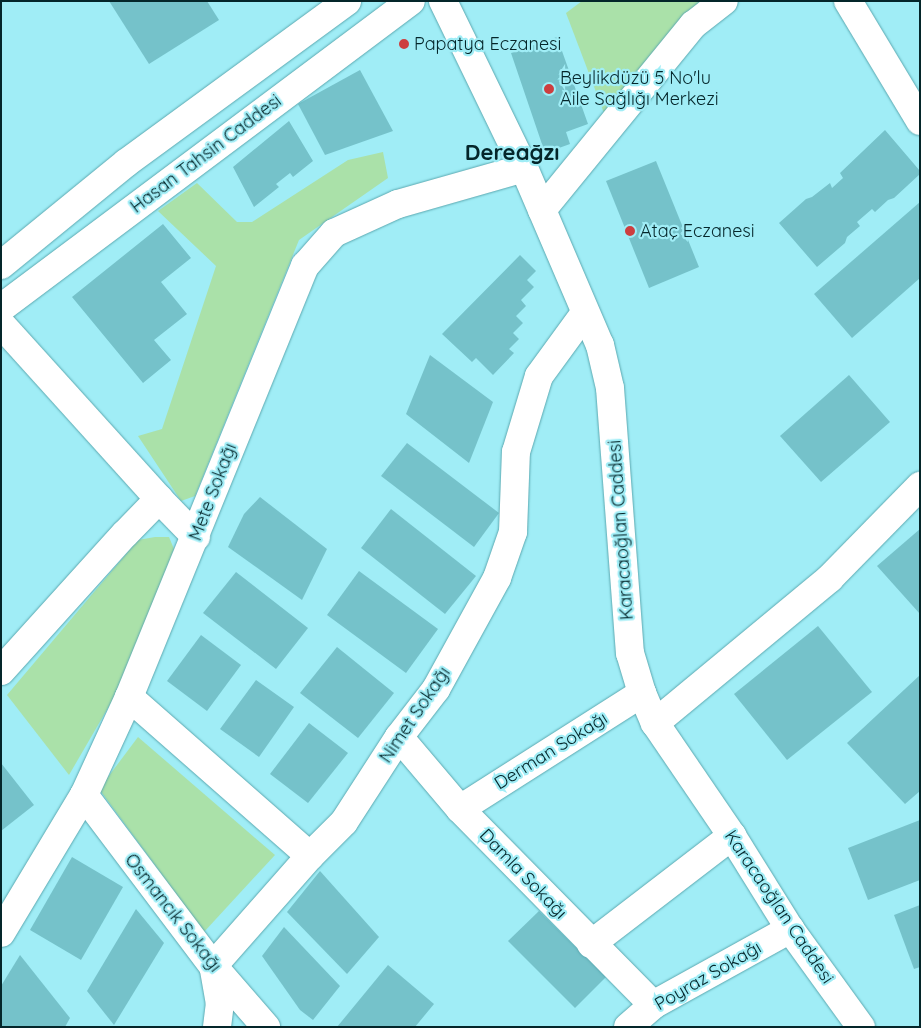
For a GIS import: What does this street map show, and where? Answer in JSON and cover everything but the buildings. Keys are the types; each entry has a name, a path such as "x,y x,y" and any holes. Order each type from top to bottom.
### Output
{"street":[{"path":"1,266 126,163 347,1"},
{"name":"Hasan Tahsin Caddesi","path":"1,308 411,1"},
{"name":"Karacaoğlan Caddesi","path":"443,1 524,168 584,313 600,345 610,388 630,654 642,694 655,723 732,836 790,929 861,1027"},
{"path":"542,210 693,25 724,1"},
{"path":"848,1 920,121"},
{"name":"Mete Sokağı","path":"1,933 84,795 130,697 196,538 246,405 304,266 334,233 398,204 524,168"},
{"name":"Nimet Sokağı","path":"213,966 310,856 344,822 399,738 436,689 497,578 513,532 516,452 539,376 584,313"},
{"path":"1,324 159,500 196,538"},
{"path":"655,723 830,578 920,486"},
{"path":"1,671 125,534 159,500"},
{"name":"Derman Sokağı","path":"460,809 642,694"},
{"path":"130,697 310,856"},
{"name":"Damla Sokağı","path":"399,738 460,809 653,1006"},
{"name":"Osmancık Sokağı","path":"84,795 213,966 266,1027"},
{"path":"591,944 732,836"},
{"name":"Poyraz Sokağı","path":"628,1027 653,1006 790,929"},
{"path":"213,966 220,1004 217,1027"}],"green space":[{"path":"582,1 705,1 607,121 566,13"},
{"path":"383,152 388,178 299,240 195,496 181,501 138,436 162,429 216,266 158,211 197,183 237,222 252,222 348,160"},
{"path":"169,537 174,549 119,689 69,775 7,695 138,540"},
{"path":"138,737 275,855 204,932 99,789"}],"place":[{"name":"Papatya Eczanesi","path":"404,44"},
{"name":"Beylikdüzü 5 No'lu Aile Sağlığı Merkezi","path":"549,89"},
{"name":"Ataç Eczanesi","path":"630,231"}],"district":[{"name":"Dereağzı","path":"512,153"}]}
